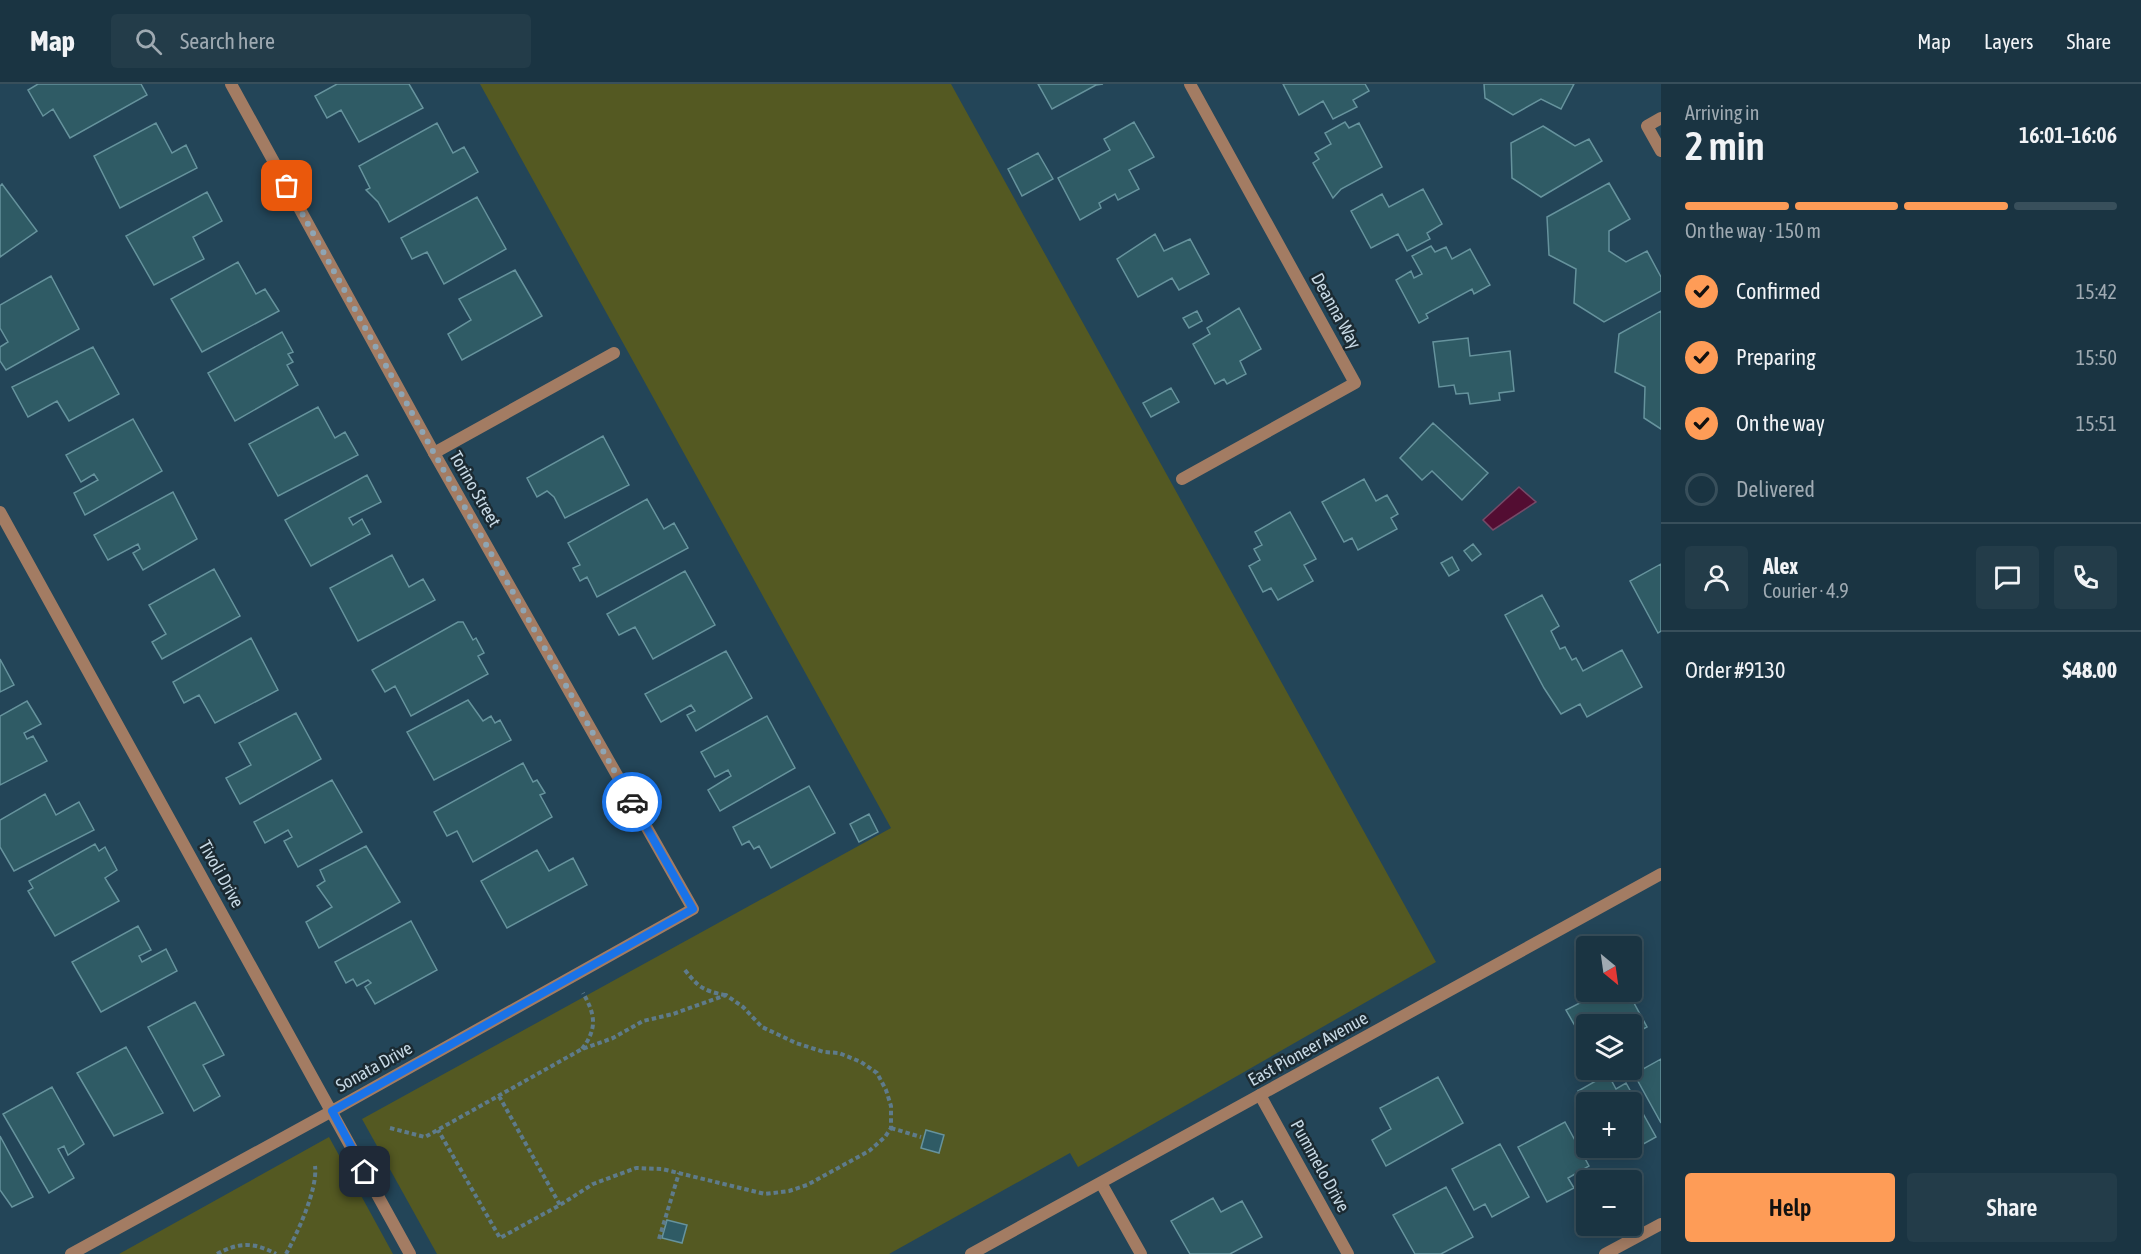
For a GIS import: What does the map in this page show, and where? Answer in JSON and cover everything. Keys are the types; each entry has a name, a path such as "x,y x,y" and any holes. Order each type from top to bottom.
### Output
{"street":[{"name":"Torino Street","path":"231,84 434,453 693,909"},
{"name":"Deanna Way","path":"1182,478 1355,383 1190,84"},
{"path":"1661,118 1647,126 1661,151"},
{"path":"434,453 614,353"},
{"name":"Tivoli Drive","path":"0,512 410,1254"},
{"name":"East Pioneer Avenue","path":"971,1254 1661,874"},
{"name":"Sonata Drive","path":"71,1254 693,909"},
{"name":"Pummelo Drive","path":"1260,1095 1348,1254"},
{"path":"1101,1183 1141,1254"},
{"path":"1605,1254 1661,1224"}],"path":[{"path":"438,1130 500,1238 593,1184 636,1168 662,1169 765,1194 789,1191 807,1185 869,1151 885,1137 891,1128 891,1106 877,1073 861,1062 839,1053 824,1052 762,1027 743,1007 726,995 706,991 695,983 685,970"},
{"path":"390,1128 425,1137 582,1049 613,1038 643,1021 673,1014 726,995"},
{"path":"582,1049 590,1038 594,1023 592,1009"},
{"path":"499,1096 560,1205"},
{"path":"891,1128 921,1137"},
{"path":"286,1254 297,1234 316,1177 315,1166"},
{"path":"659,1239 679,1173"},
{"path":"217,1254 246,1244 267,1249 276,1254"}],"green space":[{"path":"480,84 951,84 1436,962 1078,1167 1070,1153 889,1254 437,1254 362,1119 891,828"},
{"path":"329,1137 393,1254 119,1254"}],"shaded area":[{"path":"1519,487 1536,502 1493,530 1483,520"}],"building":[{"path":"38,84 141,84 147,95 70,138 53,109 43,116 28,90"},
{"path":"337,84 409,84 423,108 359,142 341,110 327,118 315,96"},
{"path":"1038,84 1103,84 1096,85 1052,109"},
{"path":"1283,84 1365,84 1369,91 1353,100 1357,107 1333,119 1323,101 1299,115"},
{"path":"1484,84 1574,84 1561,109 1541,99 1513,115 1485,98"},
{"path":"1134,122 1154,157 1129,170 1139,189 1118,200 1115,194 1099,203 1101,208 1080,220 1058,178 1110,150 1104,139"},
{"path":"1345,122 1349,128 1359,123 1382,167 1341,189 1333,198 1313,163 1319,159 1315,153 1331,144 1325,133"},
{"path":"156,123 172,153 186,145 197,168 120,208 94,156"},
{"path":"437,123 453,153 464,147 478,172 389,222 378,202 366,190 370,188 359,166"},
{"path":"1543,126 1575,146 1589,139 1602,161 1541,197 1512,178 1511,143"},
{"path":"1038,153 1053,179 1022,196 1008,169"},
{"path":"1609,183 1630,219 1609,231 1609,251 1626,262 1647,251 1661,277 1661,291 1604,322 1574,303 1576,269 1549,255 1547,217"},
{"path":"2,184 37,231 0,257 0,186"},
{"path":"1423,189 1442,224 1427,233 1430,239 1407,251 1398,234 1371,248 1351,211 1382,194 1389,207"},
{"path":"207,192 222,221 193,237 204,259 154,285 126,236"},
{"path":"477,197 506,249 444,284 427,252 412,259 401,238"},
{"path":"1155,234 1164,251 1190,239 1209,274 1179,290 1172,278 1138,297 1117,259"},
{"path":"1431,246 1435,252 1446,247 1452,259 1470,249 1490,285 1474,294 1472,289 1426,314 1428,318 1419,323 1396,280 1411,271 1414,278 1422,274 1412,256"},
{"path":"238,262 256,294 265,289 279,311 202,352 171,299"},
{"path":"515,270 542,316 462,360 448,334 471,320 459,299"},
{"path":"51,276 79,329 6,370 0,361 0,347 8,342 0,328 0,305"},
{"path":"1239,308 1261,349 1240,361 1246,374 1227,384 1224,379 1215,384 1193,344 1210,334 1207,328"},
{"path":"1197,311 1202,321 1189,328 1183,318"},
{"path":"1661,311 1661,429 1644,418 1645,387 1615,372 1619,334"},
{"path":"282,332 293,352 288,354 293,362 287,365 298,385 235,421 208,373"},
{"path":"1468,338 1470,356 1510,351 1514,391 1499,393 1500,400 1470,404 1468,393 1456,394 1454,385 1439,387 1433,342"},
{"path":"93,347 119,394 69,421 57,401 28,417 12,387"},
{"path":"1171,388 1179,402 1151,417 1143,403"},
{"path":"318,407 335,438 345,432 358,455 278,496 249,444"},
{"path":"133,419 162,471 85,515 74,493 98,480 94,474 81,482 66,455"},
{"path":"1433,423 1488,473 1462,500 1432,471 1422,480 1400,458"},
{"path":"603,436 629,485 565,518 554,497 547,491 537,497 527,478"},
{"path":"367,475 381,502 349,518 353,525 362,519 370,534 311,566 285,520"},
{"path":"1364,479 1376,501 1387,495 1398,514 1391,518 1397,529 1358,550 1352,538 1344,542 1322,502"},
{"path":"173,492 197,539 143,570 133,553 140,549 138,544 108,560 94,535"},
{"path":"647,499 664,529 674,523 688,548 597,597 587,577 580,581 573,568 580,565 568,543"},
{"path":"1290,512 1316,559 1304,565 1313,581 1278,600 1271,588 1263,592 1249,566 1260,560 1254,549 1262,545 1255,532"},
{"path":"1473,544 1481,554 1472,561 1464,551"},
{"path":"392,555 409,587 423,579 435,600 358,641 330,588"},
{"path":"1452,557 1459,570 1449,576 1441,563"},
{"path":"1661,564 1661,631 1658,633 1630,581"},
{"path":"214,569 240,616 162,659 152,642 166,634 149,605"},
{"path":"685,571 715,625 653,659 635,627 619,635 607,614"},
{"path":"1542,595 1559,626 1551,631 1560,649 1565,647 1572,660 1576,658 1583,671 1622,650 1642,687 1587,717 1580,704 1561,714 1544,688 1505,615"},
{"path":"458,622 463,622 473,640 476,638 484,653 478,656 488,674 411,716 395,686 385,692 372,670"},
{"path":"251,638 278,690 215,723 199,695 184,703 173,682"},
{"path":"726,651 752,698 696,731 687,715 695,711 691,705 661,722 645,694"},
{"path":"0,659 14,685 0,692"},
{"path":"468,700 483,721 491,716 495,723 500,720 511,740 434,780 407,732"},
{"path":"27,701 41,724 24,733 27,739 33,736 47,761 0,785 0,716"},
{"path":"296,713 321,759 240,804 226,778 251,765 239,743"},
{"path":"767,716 795,768 720,811 708,790 731,776 728,770 715,777 701,752"},
{"path":"523,763 533,782 537,780 545,793 540,795 552,817 473,862 457,831 447,836 434,812"},
{"path":"332,780 362,832 298,867 284,841 292,837 288,830 265,843 254,822"},
{"path":"809,786 835,833 771,868 759,846 754,849 749,841 742,845 733,827"},
{"path":"45,794 56,815 79,802 94,830 14,871 0,847 0,820"},
{"path":"869,814 878,832 859,842 850,824"},
{"path":"95,844 99,851 105,847 117,870 105,878 119,901 55,936 28,891 33,888 29,881"},
{"path":"366,846 400,902 319,948 306,922 332,907 317,886 325,881 320,870"},
{"path":"537,850 549,871 573,858 587,885 507,928 481,881"},
{"path":"411,921 437,970 375,1004 365,987 371,983 368,980 357,986 353,979 346,983 335,962"},
{"path":"138,926 151,950 139,956 142,962 166,949 177,971 101,1012 72,962"},
{"path":"195,1002 224,1055 203,1065 220,1096 194,1111 148,1027"},
{"path":"1582,1002 1633,1002 1640,1014 1576,1014 1576,1028 1566,1010"},
{"path":"1642,1018 1647,1027 1642,1030"},
{"path":"126,1047 163,1113 114,1136 77,1073"},
{"path":"1661,1059 1661,1123 1637,1080 1642,1080 1642,1070"},
{"path":"1438,1077 1463,1123 1386,1166 1372,1140 1391,1129 1380,1108"},
{"path":"1597,1080 1611,1080 1616,1089 1626,1083 1631,1092 1578,1092"},
{"path":"52,1087 84,1144 68,1155 64,1146 58,1149 74,1178 49,1193 3,1114"},
{"path":"1642,1112 1656,1137 1642,1145"},
{"path":"1565,1122 1576,1142 1576,1158 1585,1158 1589,1166 1576,1170 1576,1173 1568,1178 1574,1188 1547,1202 1518,1147"},
{"path":"926,1130 944,1135 939,1153 921,1148"},
{"path":"0,1136 33,1197 12,1207 0,1190"},
{"path":"1500,1144 1529,1197 1492,1217 1485,1204 1474,1210 1452,1169"},
{"path":"1446,1187 1473,1237 1441,1254 1415,1254 1393,1215"},
{"path":"1213,1198 1221,1212 1242,1201 1262,1237 1230,1254 1190,1254 1171,1221"},
{"path":"667,1220 687,1225 682,1243 662,1238"}],"way so far":[{"path":"287,186 434,453 632,802"}],"route":[{"path":"365,1172 332,1111 693,909 632,802"}]}
